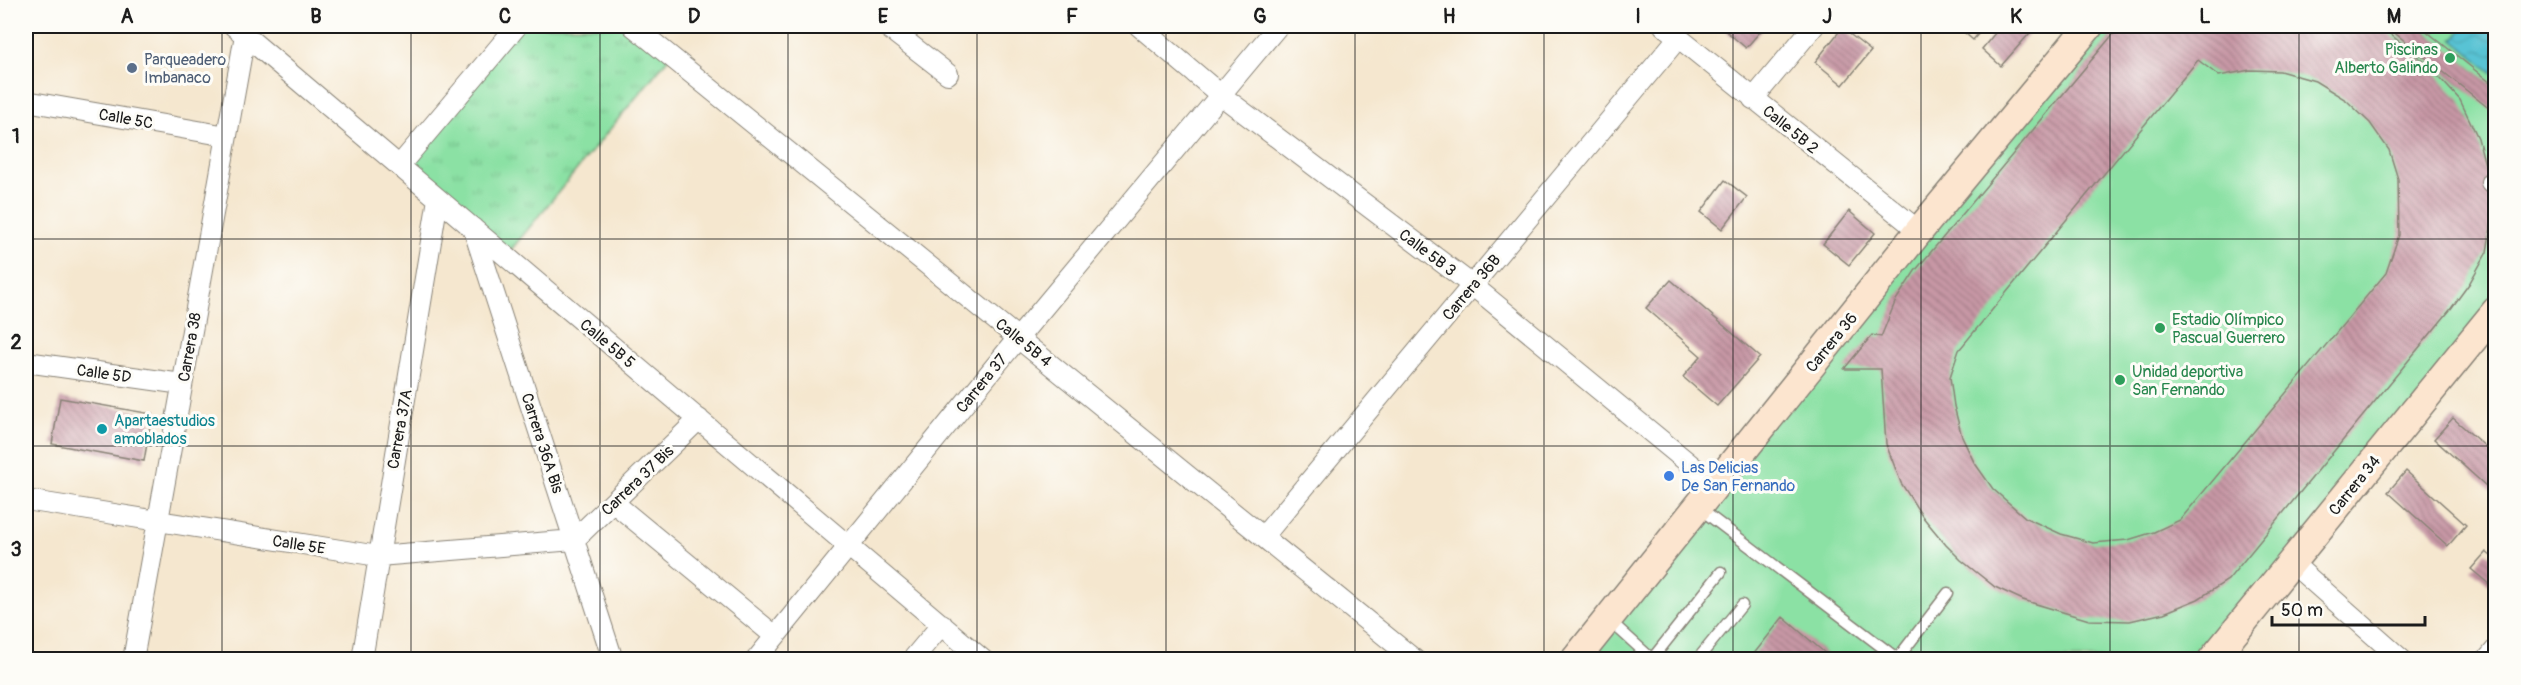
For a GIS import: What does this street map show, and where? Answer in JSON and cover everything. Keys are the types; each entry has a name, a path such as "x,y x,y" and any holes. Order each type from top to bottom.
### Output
{"street":[{"path":"399,166 517,26"},
{"name":"Calle 5B 4","path":"633,26 1263,537 1404,656"},
{"path":"886,26 948,74"},
{"name":"Calle 5B 3","path":"1139,26 1222,96 1472,285 1705,495"},
{"name":"Carrera 37","path":"756,660 1018,338 1278,26"},
{"path":"1754,99 1814,26"},
{"name":"Carrera 36","path":"1575,660 1918,231 2089,26"},
{"name":"Calle 5B 5","path":"239,30 983,660"},
{"name":"Carrera 38","path":"133,660 227,136 239,30"},
{"name":"Calle 5B 2","path":"1671,32 1918,231"},
{"name":"Carrera 36B","path":"1263,537 1472,285 1671,32"},
{"name":"Calle 5C","path":"26,101 227,136"},
{"name":"Carrera 37A","path":"362,660 438,199"},
{"name":"Carrera 36A Bis","path":"473,227 613,660"},
{"name":"Carrera 34","path":"2212,660 2496,311"},
{"name":"Calle 5D","path":"26,362 182,384"},
{"name":"Carrera 37 Bis","path":"574,540 699,419"},
{"name":"Calle 5E","path":"26,500 378,556 574,540"},
{"path":"614,503 775,636"},
{"path":"2291,562 2402,660"},
{"path":"912,660 942,624"},
{"path":"2487,660 2496,649"}],"lane":[{"path":"1705,495 1898,659 1948,593"},
{"path":"1607,618 1653,659 1721,572"},
{"path":"1697,660 1742,605"}],"green space":[{"path":"517,26 633,26 670,56 506,256 399,166"},
{"name":"Unidad deportiva San Fernando","path":"2089,26 2495,26 2495,311 2212,659 1575,660"}],"water":[{"path":"2465,26 2495,26 2495,75 2453,40"}],"building":[{"path":"1720,26 1765,26 1746,48"},
{"path":"1957,26 1985,26 1973,40"},
{"path":"1988,26 2036,26 2001,66 1982,49 1996,32"},
{"path":"2120,26 2380,26 2427,64 2460,100 2478,138 2495,203 2487,252 2469,284 2228,580 2198,599 2164,613 2130,621 2089,620 2023,600 1995,587 1946,545 1922,516 1901,483 1886,444 1881,369 1844,369 1872,335 1881,337 1896,300 1915,271","holes":["2198,60 2219,76 2250,70 2280,71 2315,81 2346,100 2370,123 2389,150 2398,179 2399,235 2386,273 2180,520 2154,532 2128,540 2093,543 2061,534 2026,518 1993,489 1974,462 1962,437 1950,377 1959,350"]},
{"name":"Piscinas Alberto Galindo","path":"2386,26 2420,26 2496,87 2496,114"},
{"path":"1842,28 1871,51 1843,85 1815,62"},
{"path":"1725,180 1747,197 1722,229 1701,212"},
{"path":"1849,211 1875,233 1849,265 1823,244"},
{"path":"1671,280 1760,357 1717,406 1683,377 1701,356 1646,308"},
{"name":"Apartaestudios amoblados","path":"60,398 152,414 144,461 52,444"},
{"path":"2453,418 2496,456 2496,495 2434,439"},
{"path":"2406,471 2466,525 2448,546 2388,492"},
{"path":"2486,552 2496,560 2496,590 2471,569"},
{"path":"1783,617 1833,660 1749,660"}],"place":[{"name":"Piscinas Alberto Galindo","path":"2450,58"},
{"name":"Parqueadero Imbanaco","path":"132,68"},
{"name":"Estadio Olímpico Pascual Guerrero","path":"2160,328"},
{"name":"Unidad deportiva San Fernando","path":"2120,380"},
{"name":"Apartaestudios amoblados","path":"102,429"},
{"name":"Las Delicias De San Fernando","path":"1669,476"}]}
